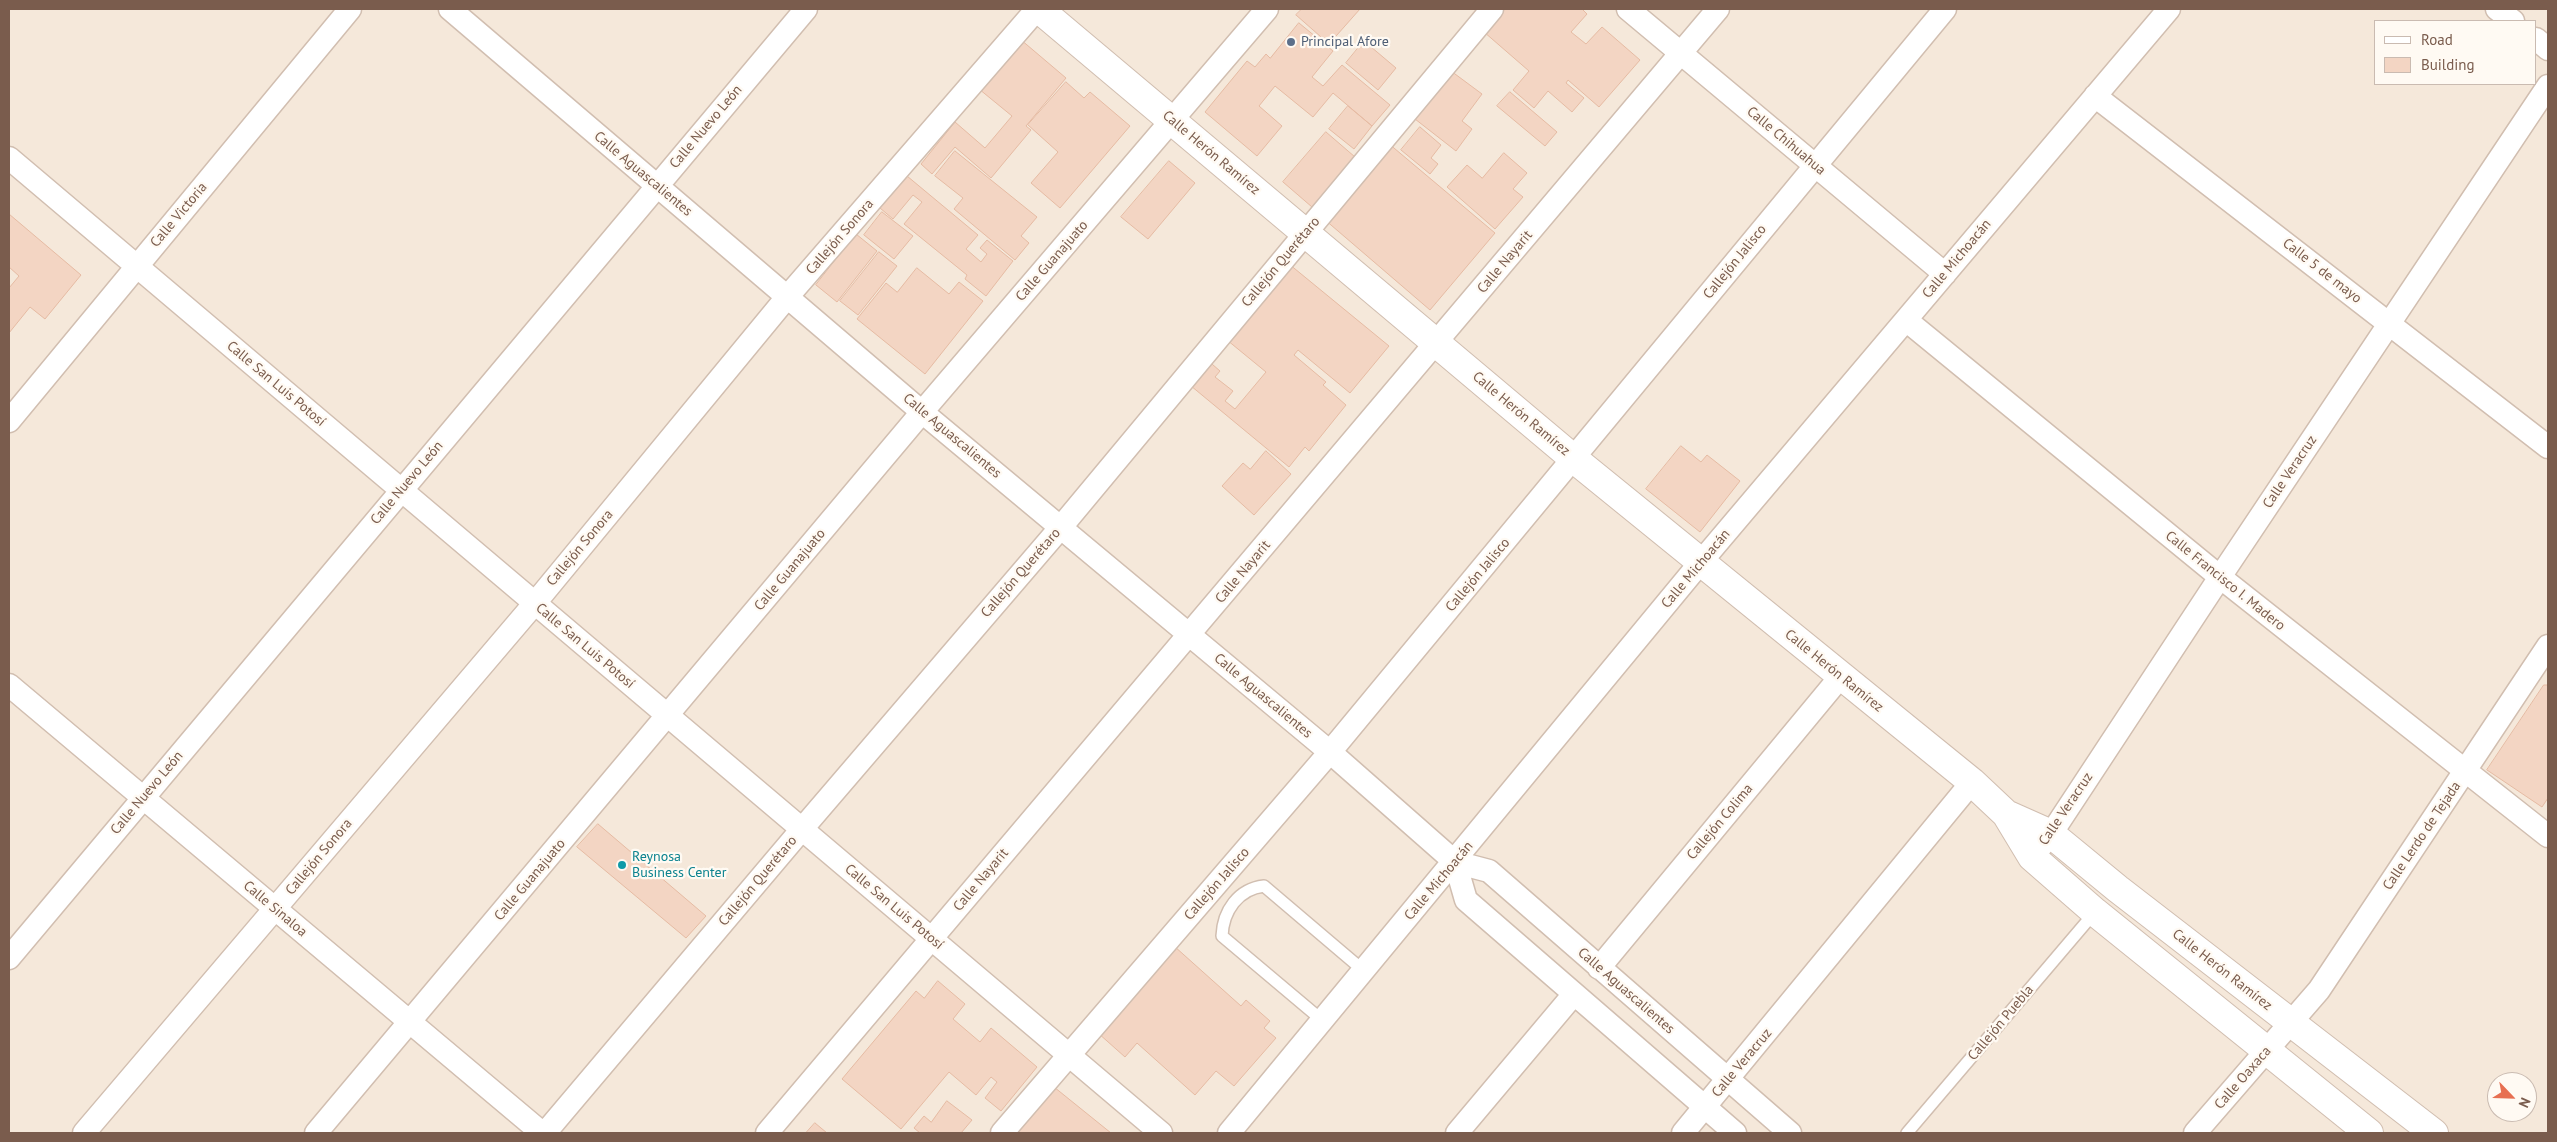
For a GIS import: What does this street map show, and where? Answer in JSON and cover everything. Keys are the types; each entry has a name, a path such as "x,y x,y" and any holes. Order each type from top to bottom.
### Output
{"street":[{"name":"Calle Victoria","path":"9,421 350,9"},
{"name":"Calle Aguascalientes","path":"450,9 922,412 1330,752 1455,862 1489,871 1790,1133"},
{"name":"Calle Nuevo León","path":"9,958 806,9"},
{"name":"Calle Herón Ramírez","path":"1038,9 1574,459 1972,782 2006,814 2032,857 2095,912 2369,1133"},
{"name":"Callejón Sonora","path":"84,1133 535,603 788,296 1038,9"},
{"name":"Calle Guanajuato","path":"316,1133 922,412 1267,9"},
{"name":"Callejón Querétaro","path":"543,1133 1061,527 1492,9"},
{"name":"Calle Chihuahua","path":"1628,9 1945,274"},
{"name":"Calle Nayarit","path":"767,1133 1718,9"},
{"name":"Callejón Jalisco","path":"1002,1133 1330,752 1946,9"},
{"name":"Calle Michoacán","path":"1229,1133 1455,862 1700,563 2169,9"},
{"path":"2497,9 2512,20"},
{"path":"2537,40 2548,49"},
{"name":"Calle Veracruz","path":"2032,857 2051,834 2548,86"},
{"name":"Calle 5 de mayo","path":"2096,96 2548,447"},
{"name":"Calle San Luis Potosí","path":"9,158 1161,1133"},
{"name":"Calle Francisco I. Madero","path":"1906,320 2220,577 2548,836"},
{"name":"Calle Lerdo de Tejada","path":"2290,1022 2319,990 2548,646"},
{"name":"Callejón Colima","path":"1599,968 1841,676"},
{"name":"Calle Sinaloa","path":"9,685 543,1133"},
{"name":"Calle Veracruz","path":"1683,1133 1728,1081 1972,782"},
{"name":"Calle Herón Ramírez","path":"2006,814 2051,834 2118,889 2434,1133"},
{"path":"1455,862 1466,900 1735,1133"},
{"path":"1457,1133 1574,994"},
{"name":"Calle Oaxaca","path":"2195,1133 2290,1022"}],"lane":[{"path":"1323,1021 1222,936 1223,921 1233,903 1251,888 1264,886 1364,971"},
{"name":"Callejón Puebla","path":"1907,1133 2095,912"}],"shaded area":[{"path":"9,9 2548,9 2548,1133 9,1133"}],"building":[{"path":"1302,9 1360,9 1329,44 1296,15"},
{"path":"1504,9 1582,9 1587,14 1571,32 1586,44 1602,27 1640,60 1599,107 1568,80 1566,83 1584,98 1572,112 1548,91 1534,108 1513,90 1529,71 1484,32"},
{"path":"1299,23 1333,51 1312,77 1323,86 1342,65 1390,105 1372,126 1333,93 1313,117 1275,86 1259,106 1282,126 1257,156 1205,112 1247,61 1255,67 1266,54 1270,58"},
{"path":"1020,39 1066,78 1026,126 1031,130 991,178 955,147 932,174 921,164 955,122 985,148 1012,116 979,89"},
{"path":"1364,41 1396,68 1378,90 1346,63"},
{"path":"1451,71 1482,94 1462,121 1472,129 1456,151 1415,119"},
{"path":"1066,82 1084,98 1090,92 1130,126 1060,208 1031,183 1058,152 1028,125"},
{"path":"1510,92 1557,132 1545,146 1497,106"},
{"path":"1348,106 1372,126 1354,149 1329,129"},
{"path":"1420,127 1441,145 1431,158 1438,164 1430,174 1401,150"},
{"path":"1326,132 1355,157 1312,207 1283,182"},
{"path":"1388,143 1495,233 1430,310 1324,219"},
{"path":"955,151 1037,217 1021,236 1029,243 1015,260 954,209 963,198 935,176"},
{"path":"1504,153 1527,173 1513,189 1523,197 1495,229 1447,187 1467,165 1482,178"},
{"path":"1169,161 1195,183 1148,239 1121,217"},
{"path":"907,176 978,235 966,249 981,262 987,254 980,248 987,240 1013,261 986,296 965,279 967,275 904,224 922,202 913,195 893,219 880,208"},
{"path":"882,212 913,236 894,259 864,235"},
{"path":"9,214 81,275 45,319 30,307 9,333 9,288 19,276 9,267"},
{"path":"856,234 877,251 837,302 816,285"},
{"path":"879,252 897,266 858,315 840,301"},
{"path":"1289,264 1389,346 1350,393 1298,350 1294,355 1326,382 1323,385 1346,405 1309,451 1305,447 1289,467 1185,381 1205,358 1220,371 1215,377 1233,391 1225,401 1235,409 1266,372 1227,340"},
{"path":"917,268 949,294 959,282 983,301 925,374 857,319 886,283 897,292"},
{"path":"1681,446 1701,462 1707,455 1740,481 1700,532 1646,489"},
{"path":"1266,451 1291,474 1254,515 1222,486 1243,463 1250,469"},
{"path":"2544,685 2548,685 2548,798 2542,807 2487,770"},
{"name":"Reynosa Business Center","path":"598,824 706,916 686,938 577,847"},
{"path":"1174,946 1241,1006 1246,1000 1270,1021 1264,1028 1276,1038 1234,1086 1216,1071 1195,1095 1137,1043 1125,1057 1098,1033"},
{"path":"938,981 965,1004 953,1019 980,1042 991,1028 1037,1067 1001,1111 985,1098 997,1082 991,1077 976,1095 949,1072 901,1129 842,1079 916,991 924,998"},
{"path":"1054,1087 1111,1133 1016,1133"},
{"path":"947,1101 972,1120 961,1133 920,1133 914,1128 924,1116 931,1122"},
{"path":"815,1123 827,1133 806,1133"}],"place":[{"name":"Principal Afore","path":"1291,42"},
{"name":"Reynosa Business Center","path":"622,865"}]}
